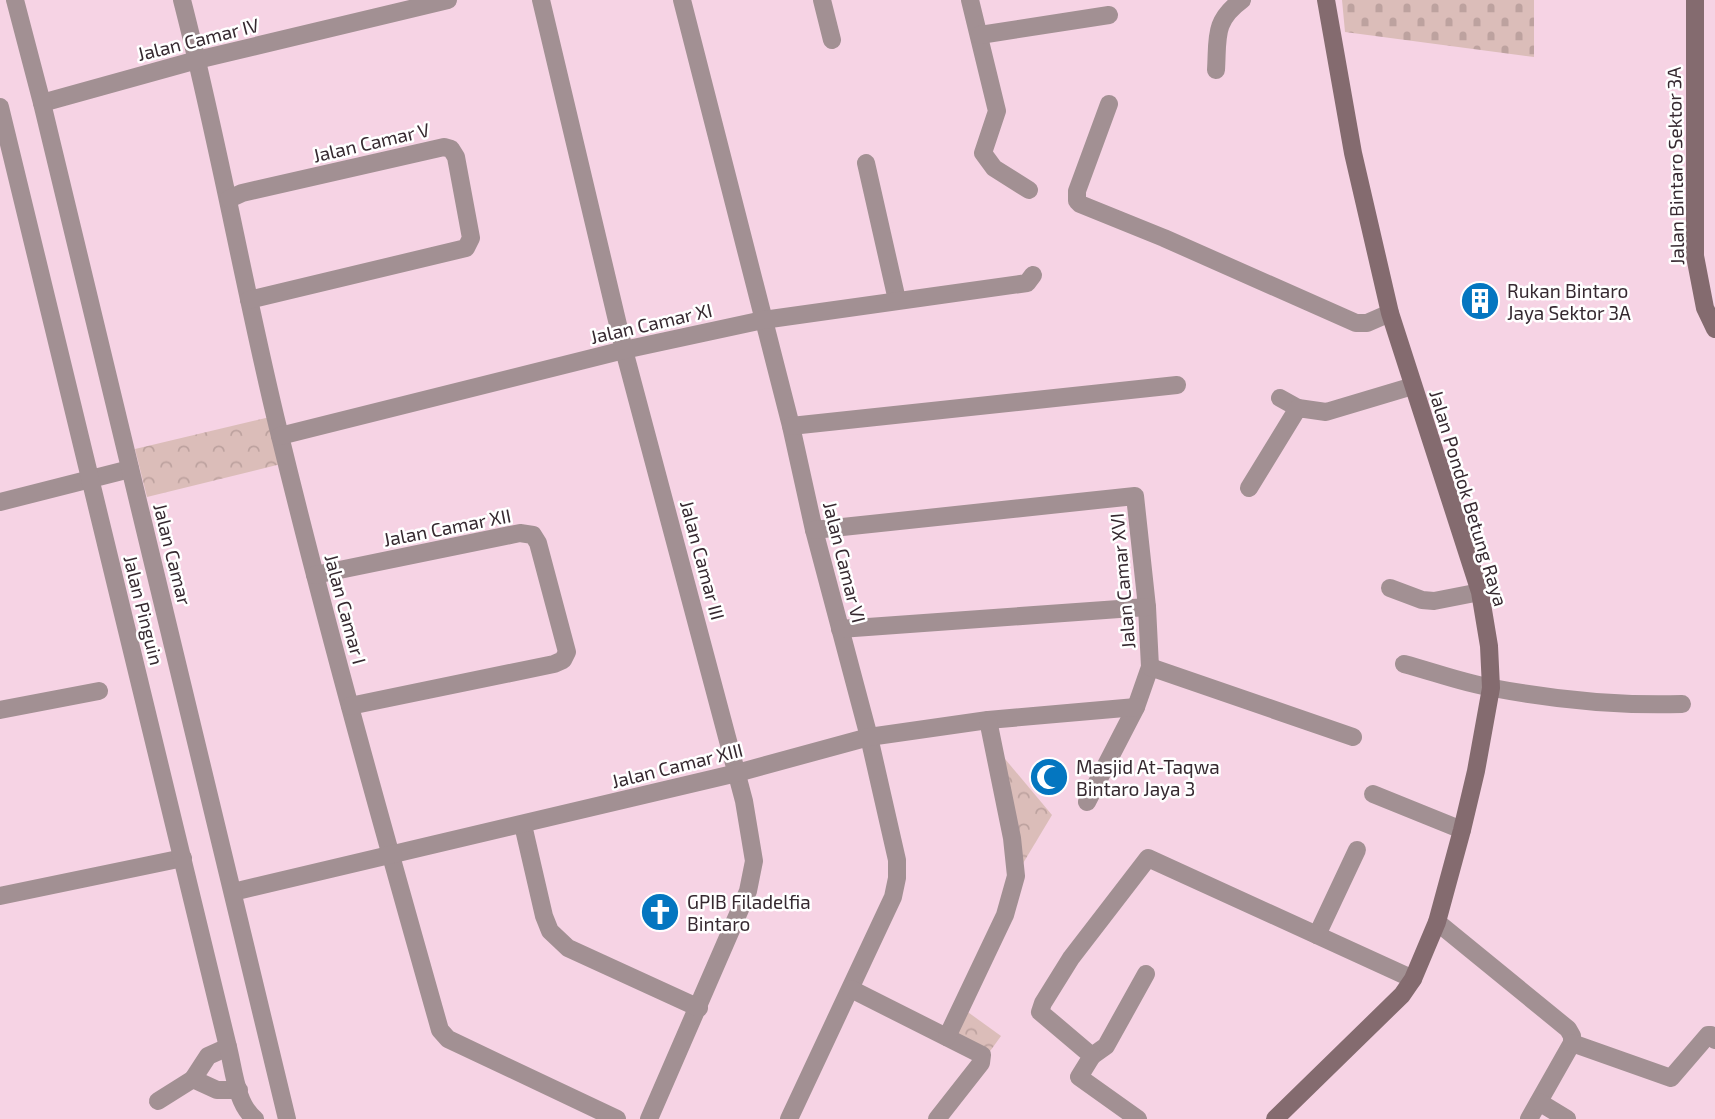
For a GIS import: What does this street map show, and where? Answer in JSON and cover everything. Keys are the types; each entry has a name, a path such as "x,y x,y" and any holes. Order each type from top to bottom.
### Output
{"main road":[{"name":"Jalan Pondok Betung Raya","path":"1276,1119 1402,995 1413,979 1437,922 1462,830 1476,771 1490,688 1489,646 1480,592 1390,313 1353,153 1326,0"},
{"name":"Jalan Bintaro Sektor 3A","path":"1695,0 1695,256 1705,308 1715,329"}],"street":[{"name":"Jalan Camar","path":"15,0 42,103 127,470 233,892 282,1117"},
{"name":"Jalan Camar I","path":"182,0 229,199 280,436 389,855 442,1034 617,1119"},
{"name":"Jalan Camar IV","path":"42,103 197,60 448,0"},
{"name":"Jalan Camar III","path":"541,0 624,350 737,773 752,848 752,875 748,891 649,1119"},
{"name":"Jalan Camar VI","path":"682,0 791,426 814,530 869,737 897,860 893,897 789,1119"},
{"path":"822,0 832,40"},
{"path":"970,0 997,111 983,153 994,168 1029,190"},
{"path":"1216,70 1219,27 1228,10 1242,0"},
{"path":"980,35 1109,15"},
{"path":"1109,104 1076,195 1080,204 1356,323 1367,323 1390,313"},
{"name":"Jalan Pinguin","path":"1,113 95,478 228,1047 244,1108 256,1118"},
{"name":"Jalan Camar V","path":"229,199 242,193 443,147 451,149 456,157 471,239 466,248 249,300"},
{"path":"866,163 897,300"},
{"name":"Jalan Camar XI","path":"280,436 624,350 763,320 1027,283 1033,275"},
{"path":"791,426 1177,385"},
{"path":"1280,398 1298,408 1326,412 1413,386"},
{"path":"1249,488 1298,408"},
{"path":"0,502 127,470"},
{"name":"Jalan Camar XVI","path":"814,530 1130,495 1137,500 1150,667 1136,707 1087,802"},
{"name":"Jalan Camar XII","path":"316,575 520,533 533,536 538,543 561,628 567,652 564,660 554,664 350,706"},
{"path":"1390,588 1422,600 1434,601 1480,592"},
{"path":"840,629 1147,607"},
{"path":"1404,664 1490,688 1594,703 1634,706 1682,704"},
{"path":"1150,667 1353,737"},
{"path":"0,710 99,691"},
{"name":"Jalan Camar XIII","path":"233,892 737,773 869,737 988,720 1136,707"},
{"path":"947,1037 1005,915 1016,876 1012,838 988,720"},
{"path":"1373,794 1462,830"},
{"path":"523,825 544,916 550,931 558,940 568,948 699,1009"},
{"path":"1317,935 1357,850"},
{"path":"0,896 183,858"},
{"path":"1092,1056 1040,1012 1071,958 1147,860 1151,859 1413,979"},
{"path":"1437,922 1568,1029 1572,1036 1572,1043 1530,1119"},
{"path":"1138,1119 1079,1077 1092,1056 1107,1046 1146,974"},
{"path":"851,989 979,1053 983,1058 937,1119"},
{"path":"1572,1043 1671,1078 1708,1035 1715,1040"},
{"path":"158,1101 193,1079 208,1056 228,1047"},
{"path":"193,1079 217,1090 239,1090"},
{"path":"1539,1102 1567,1119"}],"green space":[{"path":"1342,0 1534,0 1534,57 1345,32"},
{"path":"270,417 281,464 147,497 135,449"},
{"path":"1000,753 1052,815 1022,865"},
{"path":"965,1010 1001,1036 988,1054 953,1035"}],"place":[{"name":"Rukan Bintaro Jaya Sektor 3A","path":"1480,301"},
{"name":"Masjid At-Taqwa Bintaro Jaya 3","path":"1049,777"},
{"name":"GPIB Filadelfia Bintaro","path":"660,912"}]}
